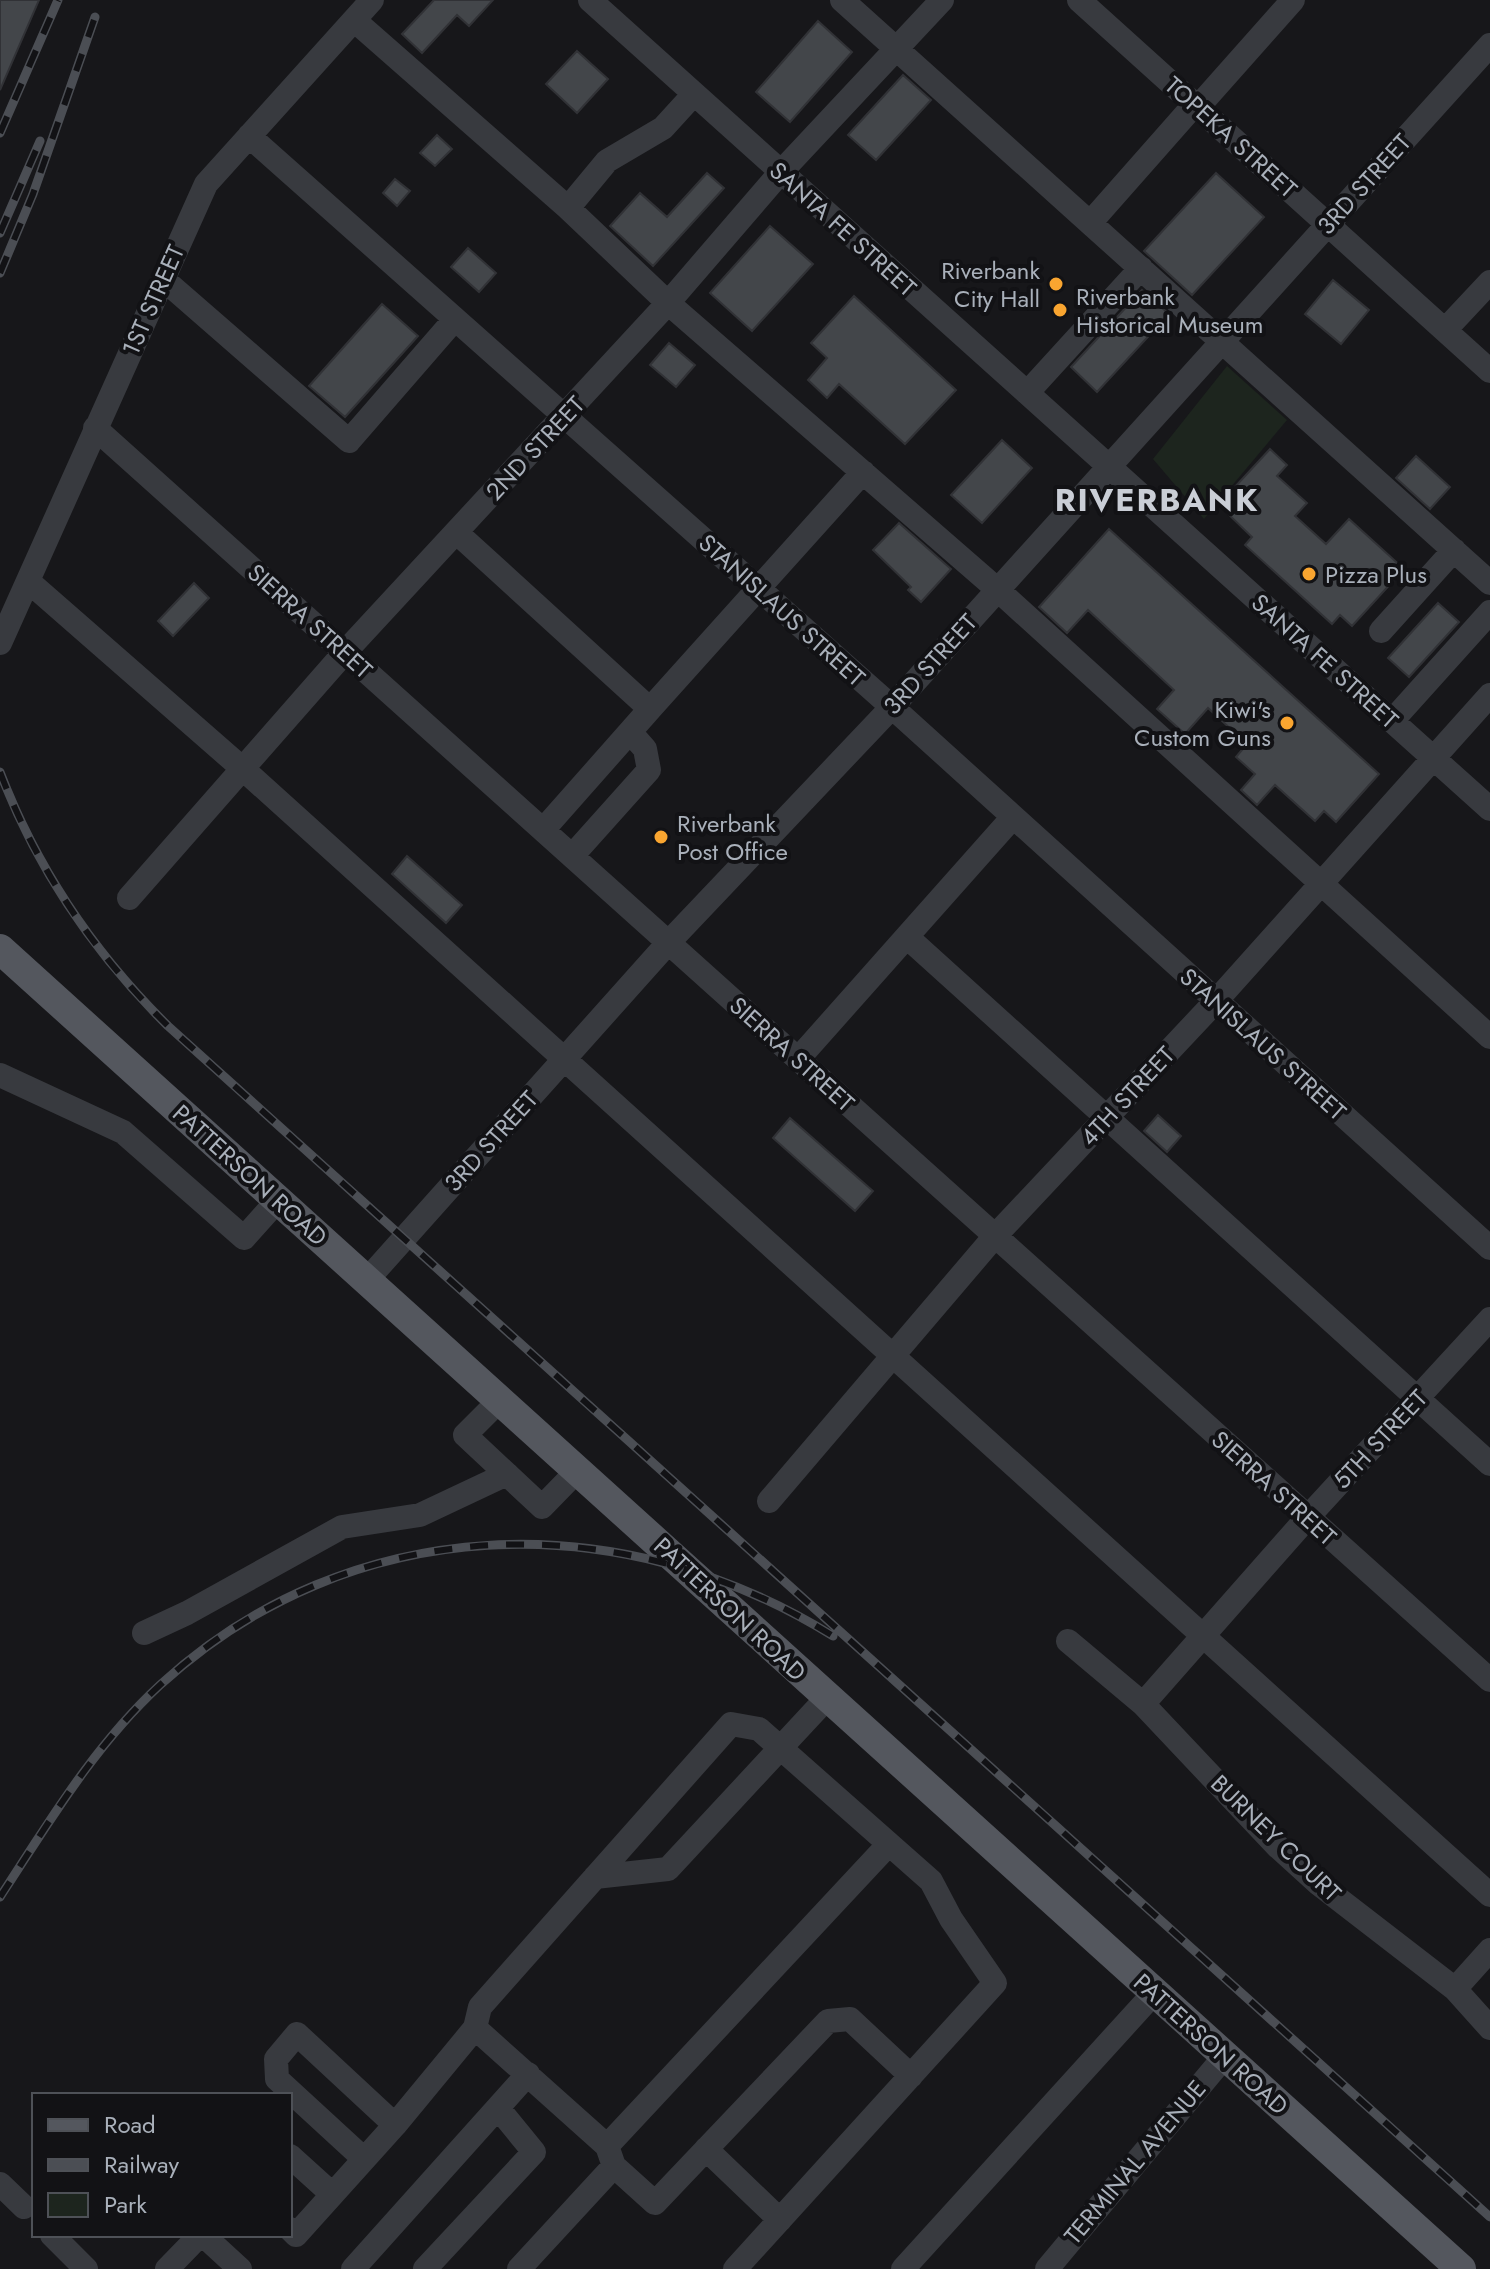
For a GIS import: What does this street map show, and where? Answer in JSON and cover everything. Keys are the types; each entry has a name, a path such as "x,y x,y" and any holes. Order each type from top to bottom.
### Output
{"main road":[{"name":"PATTERSON ROAD","path":"0,949 578,1470 826,1699 1461,2269"}],"street":[{"name":"1ST STREET","path":"0,643 206,184 372,0"},
{"name":"SANTA FE STREET","path":"590,0 1490,809"},
{"path":"842,0 1490,583"},
{"name":"2ND STREET","path":"129,898 345,652 565,416 780,173 942,0"},
{"name":"TOPEKA STREET","path":"1079,0 1490,371"},
{"path":"1090,223 1293,0"},
{"path":"354,20 568,208 668,303 998,590 1490,1037"},
{"name":"3RD STREET","path":"366,1281 668,943 892,707 1490,45"},
{"path":"568,208 607,161 663,128 694,94"},
{"name":"STANISLAUS STREET","path":"249,136 892,707 1490,1248"},
{"path":"1027,393 1141,268"},
{"path":"163,279 349,441 455,319"},
{"path":"1445,330 1490,282"},
{"name":"SIERRA STREET","path":"95,428 1490,1680"},
{"path":"543,830 863,472"},
{"path":"457,533 650,709"},
{"path":"1381,631 1454,550"},
{"path":"28,581 243,769 1490,1895"},
{"path":"1392,721 1490,612"},
{"name":"4TH STREET","path":"769,1501 995,1236 1216,1001 1490,695"},
{"path":"572,856 649,770 645,749 630,732"},
{"path":"798,1059 1013,817"},
{"path":"907,937 1490,1464"},
{"path":"0,1075 123,1132 244,1238 278,1200"},
{"name":"5TH STREET","path":"1143,1704 1307,1518 1490,1319"},
{"path":"500,1400 465,1435 542,1507 578,1470"},
{"path":"144,1633 187,1613 342,1527 420,1515 507,1474"},
{"name":"BURNEY COURT","path":"1068,1641 1143,1704 1277,1846 1319,1884 1455,1989 1490,2028"},
{"path":"595,1877 668,1869 826,1699"},
{"path":"292,2231 296,2235 395,2125 475,2028 480,2007 731,1724 759,1729 931,1881 951,1919 995,1983 735,2269"},
{"path":"519,2269 611,2156 889,1844"},
{"path":"1455,1989 1490,1950"},
{"path":"903,2269 1154,1993"},
{"path":"475,2028 528,2074 655,2203 828,2021 850,2019 911,2076"},
{"path":"364,2159 277,2079 276,2059 297,2034 395,2125"},
{"name":"TERMINAL AVENUE","path":"1047,2269 1225,2056"},
{"path":"353,2269 528,2074"},
{"path":"425,2269 534,2152 498,2108"},
{"path":"706,2149 780,2220"},
{"path":"292,2158 332,2194"},
{"path":"0,2184 31,2207"},
{"path":"54,2237 86,2269"},
{"path":"167,2269 199,2237"},
{"path":"203,2237 240,2269"}],"green space":[{"path":"1227,366 1287,420 1204,519 1153,459"}],"building":[{"path":"0,0 39,0 0,90"},
{"path":"434,0 493,0 469,26 457,15 422,53 402,34"},
{"path":"818,21 852,52 790,122 756,92"},
{"path":"577,51 608,79 577,113 546,84"},
{"path":"903,75 931,100 876,160 848,135"},
{"path":"437,135 452,149 435,166 420,153"},
{"path":"707,173 724,188 653,266 610,226 640,193 667,217"},
{"path":"1216,173 1264,217 1192,295 1144,251"},
{"path":"395,179 410,191 397,206 383,193"},
{"path":"770,226 813,264 752,331 710,293"},
{"path":"468,248 496,273 479,292 451,267"},
{"path":"1333,280 1369,310 1341,344 1305,314"},
{"path":"1142,290 1169,314 1097,392 1071,367"},
{"path":"854,296 956,390 905,444 839,384 827,398 808,380 827,358 811,343"},
{"path":"382,304 418,336 345,417 309,386"},
{"path":"669,343 695,365 676,387 650,365"},
{"path":"1002,440 1032,468 982,523 951,495"},
{"path":"1270,449 1287,465 1277,476 1307,503 1295,516 1326,544 1349,519 1404,569 1352,626 1340,615 1332,624 1245,545 1252,537 1223,509 1237,493 1233,489"},
{"path":"1416,456 1450,487 1430,509 1396,478"},
{"path":"899,523 951,569 921,602 908,590 911,587 873,550"},
{"path":"1109,529 1379,774 1336,822 1324,811 1315,821 1275,785 1257,805 1241,790 1255,774 1236,757 1247,744 1208,708 1185,734 1157,709 1174,690 1088,610 1067,633 1039,607"},
{"path":"194,583 209,598 173,636 158,621"},
{"path":"1438,603 1459,622 1409,677 1388,658"},
{"path":"407,856 462,905 446,923 392,874"},
{"path":"1158,1115 1181,1136 1167,1152 1144,1131"},
{"path":"790,1118 873,1191 855,1211 773,1138"}],"railway":[{"path":"0,133 58,0"},
{"path":"0,273 33,194 95,17"},
{"path":"0,233 40,141"},
{"path":"0,772 31,842 70,908 116,969 168,1026 1490,2217"},
{"path":"0,1897 93,1759 160,1685 235,1627 315,1585 400,1558 488,1545 576,1547 664,1563 750,1593 833,1636"}],"place":[{"name":"Riverbank City Hall","path":"1056,284"},
{"name":"Riverbank Historical Museum","path":"1060,310"},
{"name":"Pizza Plus","path":"1309,574"},
{"name":"Kiwi's Custom Guns","path":"1287,723"},
{"name":"Riverbank Post Office","path":"661,837"}],"district":[{"name":"RIVERBANK","path":"1157,500"}]}
